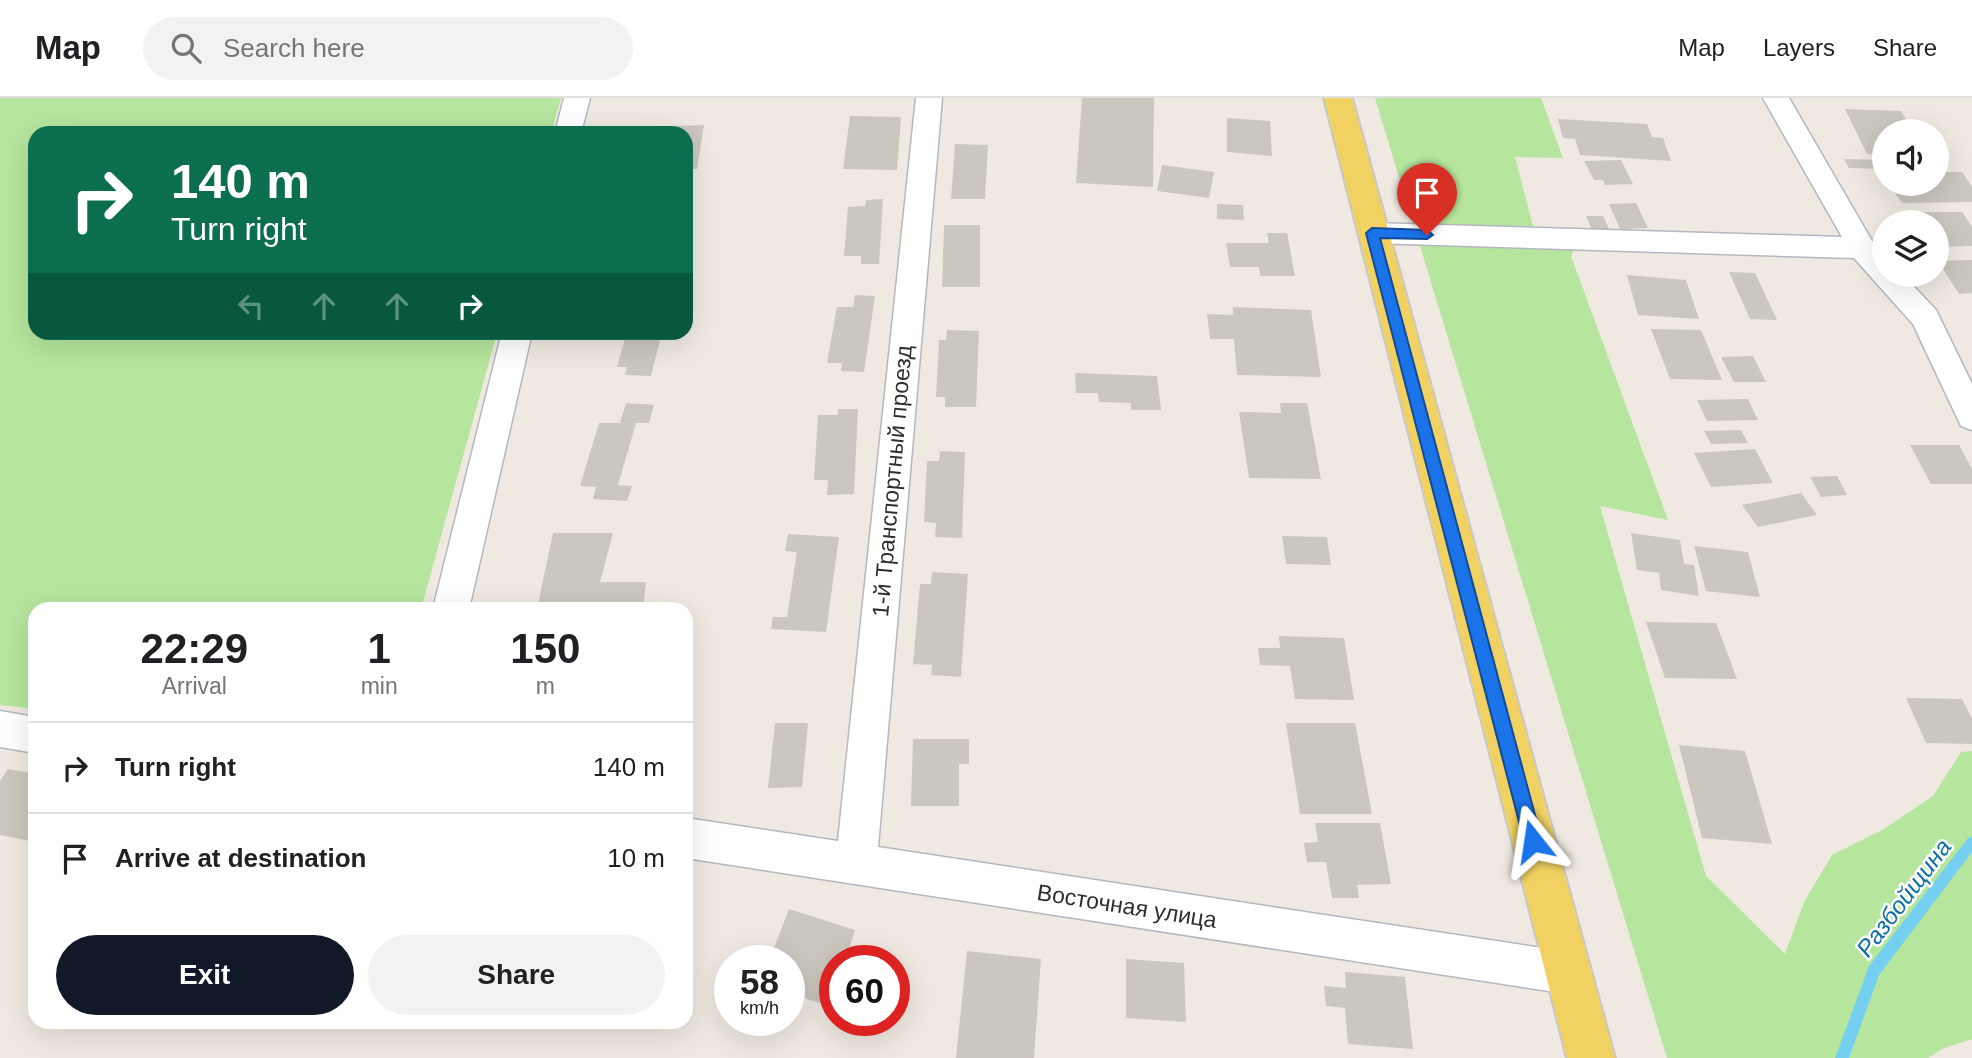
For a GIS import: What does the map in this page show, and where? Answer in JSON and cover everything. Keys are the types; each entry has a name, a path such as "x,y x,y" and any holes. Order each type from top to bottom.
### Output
{"main road":[{"path":"1338,98 1591,1058"}],"street":[{"path":"570,126 577,98"},
{"name":"1-й Транспортный проезд","path":"856,864 929,98"},
{"path":"1776,98 1862,248 1872,259"},
{"path":"1372,233 1862,248"},
{"path":"1897,287 1925,318 1972,417"},
{"path":"453,602 515,340"},
{"path":"0,729 28,734"},
{"name":"Восточная улица","path":"693,839 1568,973"}],"green space":[{"path":"0,98 561,98 553,126 28,126 28,340 495,340 423,602 28,602 28,708 0,705"},
{"path":"1375,98 1541,98 1563,158 1515,157 1535,234 1581,236 1571,256 1668,520 1600,506 1706,876 1785,954 1804,902 1832,855 1884,829 1933,796 1961,752 1972,751 1972,1039 1942,1049 1928,1058 1667,1058"}],"building":[{"path":"1082,98 1154,98 1153,187 1076,183"},
{"path":"1845,109 1901,111 1905,119 1872,119 1872,154 1867,154"},
{"path":"850,116 901,117 897,170 843,169"},
{"path":"1227,118 1270,121 1272,156 1227,152"},
{"path":"1558,119 1647,124 1652,137 1663,138 1671,161 1580,155 1575,139 1563,138"},
{"path":"704,125 697,169 693,169 693,126 675,126"},
{"path":"955,144 988,145 985,199 951,199"},
{"path":"1844,159 1872,160 1872,169 1849,168"},
{"path":"1621,160 1633,184 1605,185 1603,180 1594,180 1584,161"},
{"path":"1162,165 1214,172 1209,198 1157,191"},
{"path":"1949,172 1962,172 1972,187 1972,202 1902,203 1897,196 1949,196"},
{"path":"883,199 879,264 861,264 861,256 844,256 848,207 865,206 866,200"},
{"path":"1636,203 1648,228 1620,229 1609,204"},
{"path":"1217,204 1243,205 1244,220 1217,219"},
{"path":"1949,212 1962,212 1972,227 1972,246 1949,247"},
{"path":"1586,216 1603,216 1612,235 1594,235"},
{"path":"944,225 980,225 980,287 942,287"},
{"path":"1267,233 1287,233 1295,276 1260,276 1259,267 1230,267 1226,243 1269,243"},
{"path":"1972,260 1972,293 1959,294 1949,278 1949,261"},
{"path":"1729,272 1755,273 1777,320 1750,319"},
{"path":"1627,275 1686,280 1699,319 1638,315"},
{"path":"855,295 875,296 864,372 841,371 842,363 827,363 837,307 853,307"},
{"path":"1233,307 1311,310 1321,377 1237,375 1234,339 1210,339 1207,314 1233,315"},
{"path":"1651,329 1701,330 1722,380 1670,379"},
{"path":"947,330 979,331 976,407 945,407 945,397 936,397 939,340 946,340"},
{"path":"625,340 660,340 651,376 625,375 627,367 617,367"},
{"path":"1753,356 1766,382 1734,382 1721,357"},
{"path":"1075,373 1157,376 1161,410 1131,410 1131,403 1099,402 1098,393 1076,393"},
{"path":"1748,399 1758,420 1707,421 1697,400"},
{"path":"626,403 654,405 649,423 636,423 618,485 632,486 627,501 593,499 596,487 580,486 599,423 620,423"},
{"path":"1280,403 1307,403 1321,479 1249,478 1239,412 1281,413"},
{"path":"838,409 858,409 854,494 827,495 828,480 814,480 818,415 838,415"},
{"path":"1741,430 1748,443 1711,444 1704,431"},
{"path":"1910,445 1959,445 1972,469 1972,484 1931,484"},
{"path":"1755,449 1773,483 1711,487 1694,453"},
{"path":"940,451 965,452 962,538 935,537 936,523 924,522 927,461 939,461"},
{"path":"1837,476 1847,495 1821,497 1810,477"},
{"path":"1801,493 1817,515 1758,527 1742,505"},
{"path":"553,533 613,533 600,582 646,582 644,602 538,602"},
{"path":"1631,533 1680,540 1684,564 1694,565 1699,596 1661,590 1659,573 1637,570"},
{"path":"788,534 839,537 826,632 771,629 773,617 787,617 797,552 785,551"},
{"path":"1282,536 1327,537 1331,565 1286,564"},
{"path":"1694,546 1748,552 1760,597 1706,591"},
{"path":"932,572 968,574 961,677 931,675 932,665 913,664 920,584 931,584"},
{"path":"1646,622 1716,623 1737,679 1665,678"},
{"path":"1279,636 1344,638 1354,700 1295,699 1290,666 1260,665 1258,648 1280,648"},
{"path":"1906,698 1962,699 1972,719 1972,744 1926,743"},
{"path":"775,723 808,723 802,787 768,788"},
{"path":"1286,723 1355,723 1372,814 1300,814"},
{"path":"913,739 969,739 969,764 959,764 959,806 911,806"},
{"path":"1679,745 1745,751 1772,844 1702,838"},
{"path":"8,769 28,773 28,841 0,835 0,781"},
{"path":"1315,823 1380,823 1391,884 1357,885 1359,898 1332,898 1326,862 1307,862 1304,843 1318,842"},
{"path":"789,909 855,930 850,945 819,945 819,1003 805,998 805,945 775,945"},
{"path":"967,951 1041,959 1034,1058 956,1058"},
{"path":"1126,959 1184,963 1186,1022 1126,1018"},
{"path":"1345,972 1405,977 1413,1049 1348,1044 1345,1008 1326,1006 1324,986 1346,988"}],"waterway":[{"name":"Разбойщина","path":"1842,1058 1874,971 1972,842"}],"route":[{"path":"1427,235 1372,233 1533,841"}]}
